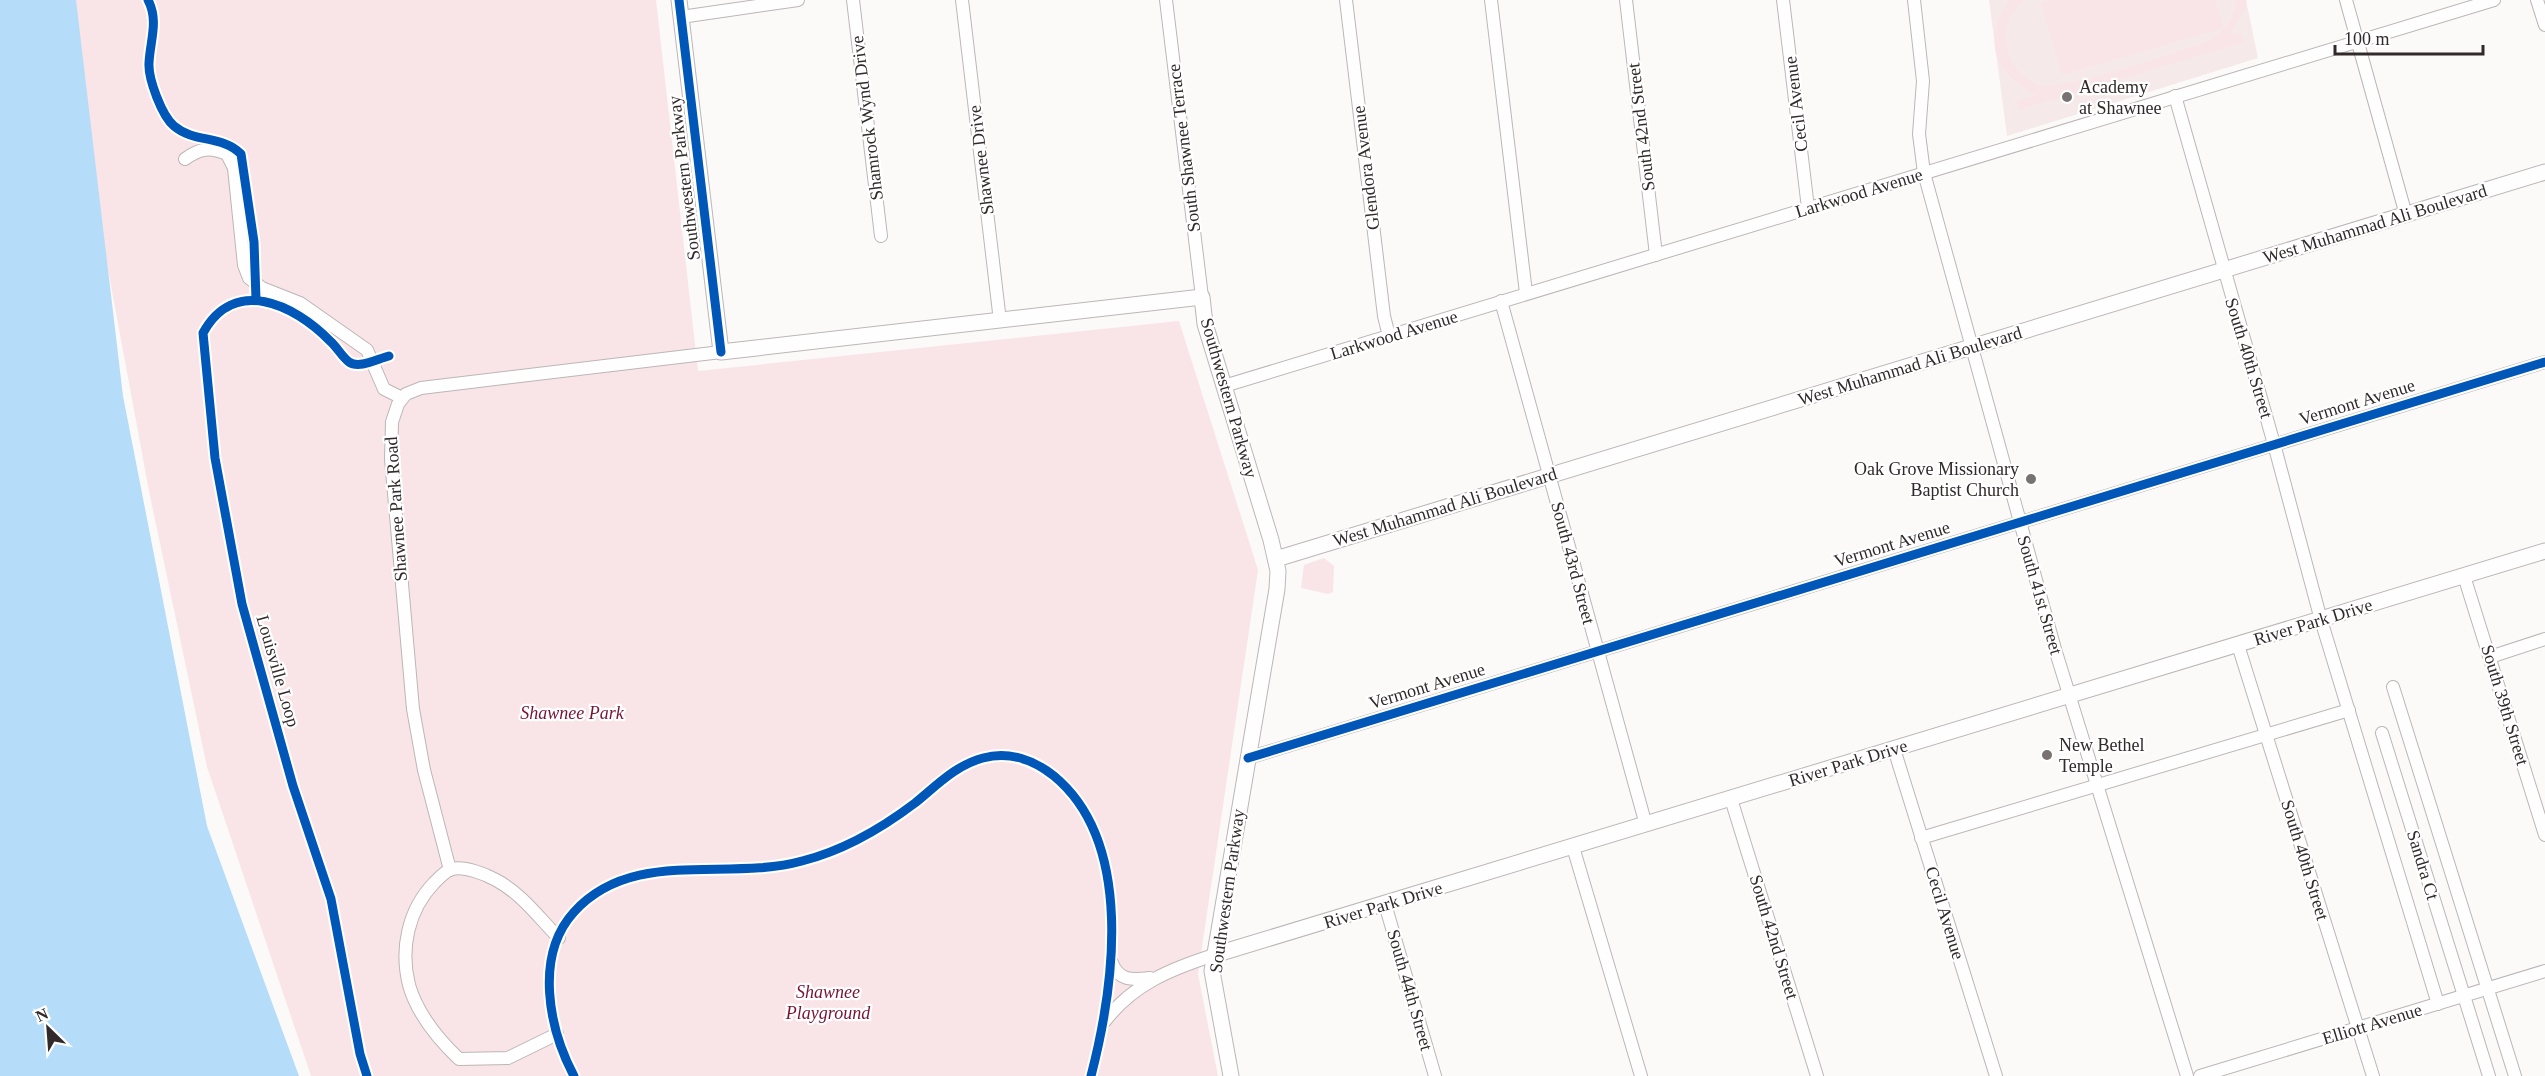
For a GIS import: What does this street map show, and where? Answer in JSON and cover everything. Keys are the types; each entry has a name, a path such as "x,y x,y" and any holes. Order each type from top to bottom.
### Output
{"street":[{"name":"Southwestern Parkway","path":"679,0 721,352 1202,297 1206,324 1276,559 1277,589 1212,971 1231,1076"},
{"path":"681,17 798,0"},
{"name":"Shamrock Wynd Drive","path":"853,0 881,237"},
{"name":"Shawnee Drive","path":"962,0 1000,321"},
{"name":"South Shawnee Terrace","path":"1166,0 1202,297"},
{"name":"Glendora Avenue","path":"1346,0 1384,316 1389,336"},
{"path":"1491,0 1526,293"},
{"name":"South 42nd Street","path":"1626,0 1656,255"},
{"name":"Cecil Avenue","path":"1784,0 1808,208"},
{"name":"South 41st Street","path":"1914,0 1923,81 1918,134 1924,173 2068,696 2187,1076"},
{"path":"2346,0 2406,215"},
{"name":"Larkwood Avenue","path":"1224,386 2493,0"},
{"path":"2537,0 2545,25"},
{"name":"South 40th Street","path":"2175,96 2274,444 2321,620 2438,1004"},
{"path":"185,159 198,150 214,149 227,154 234,168 244,265 249,278 262,288 300,303 367,350 384,389 402,398 421,388 721,352"},
{"name":"West Muhammad Ali Boulevard","path":"1276,559 2545,172"},
{"name":"South 43rd Street","path":"1501,301 1646,825"},
{"name":"Vermont Avenue","path":"1248,758 2545,362"},
{"name":"Shawnee Park Road","path":"402,398 392,422 391,459 409,673 423,770 450,870"},
{"name":"River Park Drive","path":"1105,1021 1122,999 1152,978 1214,955 2545,551"},
{"name":"South 39th Street","path":"2464,576 2545,835"},
{"path":"2490,657 2545,639"},
{"name":"South 40th Street","path":"2238,645 2373,1076"},
{"path":"2393,687 2515,1076"},
{"path":"1921,838 2349,710"},
{"name":"Sandra Ct","path":"2382,733 2490,1076"},
{"name":"Cecil Avenue","path":"1893,749 1996,1076"},
{"name":"South 42nd Street","path":"1731,799 1818,1076"},
{"path":"1573,847 1641,1076"},
{"path":"557,1034 508,1058 459,1059 427,1022 418,1007 408,981 405,962 407,937 413,917 426,893 450,870 466,870 504,884 559,938"},
{"name":"South 44th Street","path":"1385,904 1435,1076"},
{"name":"River Park Drive","path":"1112,963 1116,972 1123,978 1131,980 1152,978"},
{"name":"Elliott Avenue","path":"2200,1076 2545,971"}],"shaded area":[{"name":"Academy at Shawnee","path":"1989,0 2246,0 2258,58 2007,136"}],"green space":[{"name":"Shawnee Park","path":"71,0 656,0 698,371 1179,321 1258,570 1198,974 1218,1076 311,1076 207,767 149,491 102,237"},
{"path":"2009,0 2024,0 2014,10 2006,28 2009,54 2021,74 2035,84 2068,83 2092,78 2205,43 2226,26 2233,14 2236,0 2246,0 2247,5 2230,35 2241,33 2244,42 2018,110 2016,101 2036,95 2010,76 1997,55 1996,30"},
{"path":"2053,0 2215,0 2223,28 2062,75 2041,3"},
{"path":"1324,558 1334,566 1333,592 1328,594 1301,588 1304,565"}],"water":[{"path":"0,0 76,0 123,396 207,826 299,1076 0,1076"}],"cycle path":[{"path":"148,0 153,16 149,70 153,87 169,121 190,135 217,141 241,154 254,242 256,299"},
{"path":"679,0 721,352"},
{"name":"Louisville Loop","path":"367,1076 360,1054 331,899 293,786 242,604 215,458 203,333 216,315 231,305 247,301 265,302 282,307 299,316 333,343 346,360 353,364 363,364 389,356"},
{"path":"1248,758 2545,362"},
{"path":"574,1076 565,1057 552,1015 550,971 561,930 574,912 598,892 624,880 652,873 773,867 817,857 847,845 889,821 964,766 993,756 1021,758 1038,765 1054,776 1080,804 1097,839 1107,877 1111,918 1111,960 1106,1001 1091,1076"}],"place":[{"name":"Academy at Shawnee","path":"2067,97"},
{"name":"Oak Grove Missionary Baptist Church","path":"2031,479"},
{"name":"New Bethel Temple","path":"2047,755"}],"park label":[{"name":"Shawnee Playground","path":"828,1002"}]}
